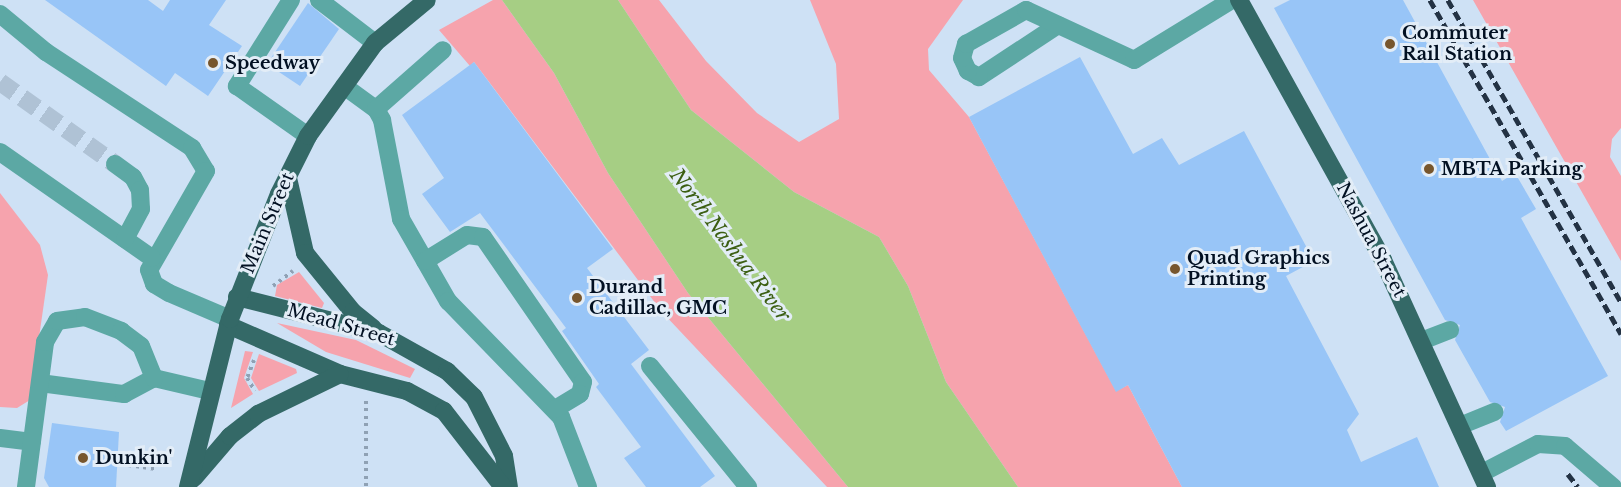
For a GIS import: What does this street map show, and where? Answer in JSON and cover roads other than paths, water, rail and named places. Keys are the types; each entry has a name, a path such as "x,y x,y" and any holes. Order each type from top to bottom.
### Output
{"main road":[{"name":"Nashua Street","path":"1239,0 1424,340 1485,480"},
{"name":"Main Street","path":"188,487 210,391 237,297 288,176 308,136 375,43 418,2"},
{"path":"288,176 288,195 304,254 353,312 379,333"},
{"name":"Mead Street","path":"237,297 379,333 418,352 474,397 504,456 508,487"},
{"path":"229,322 340,374 407,391 444,411 503,487"},
{"path":"188,487 230,436 258,414 340,374"}],"lane":[{"path":"291,0 237,86 308,136"},
{"path":"319,0 375,43"},
{"path":"1058,25 979,77 968,71 962,58 966,44 1020,10 1058,25 1134,60 1232,0"},
{"path":"0,15 46,52 192,148 206,171 152,258 149,270 154,284 229,322"},
{"path":"376,109 443,50"},
{"path":"344,86 376,109 388,134 401,219 425,261 453,307 555,409 588,487"},
{"path":"0,152 152,258"},
{"path":"115,164 133,177 140,190 141,209 126,239"},
{"path":"425,261 467,235 483,237 583,382 580,394 555,409"},
{"path":"26,487 45,384 57,340 66,330 86,324 121,331 141,346 154,378"},
{"path":"1424,340 1450,330"},
{"path":"650,366 748,487"},
{"path":"45,384 124,394 154,378 210,391"},
{"path":"38,487 45,384"},
{"path":"1462,425 1495,412"},
{"path":"0,438 33,442"},
{"path":"1485,480 1538,444 1565,446 1613,487"}],"water":[{"name":"North Nashua River","path":"502,0 618,0 691,110 794,192 879,237 908,286 946,382 1018,487 848,487 688,293 608,173 554,73"}],"tunnel":[{"path":"0,82 115,164"}],"railway":[{"path":"1430,0 1621,334"},
{"path":"1448,0 1621,302"},
{"path":"1568,474 1578,487"}],"place":[{"name":"Commuter Rail Station","path":"1390,44"},
{"name":"Speedway","path":"213,63"},
{"name":"MBTA Parking","path":"1429,169"},
{"name":"Quad Graphics Printing","path":"1175,269"},
{"name":"Durand Cadillac, GMC","path":"577,298"},
{"name":"Dunkin'","path":"83,458"}]}
